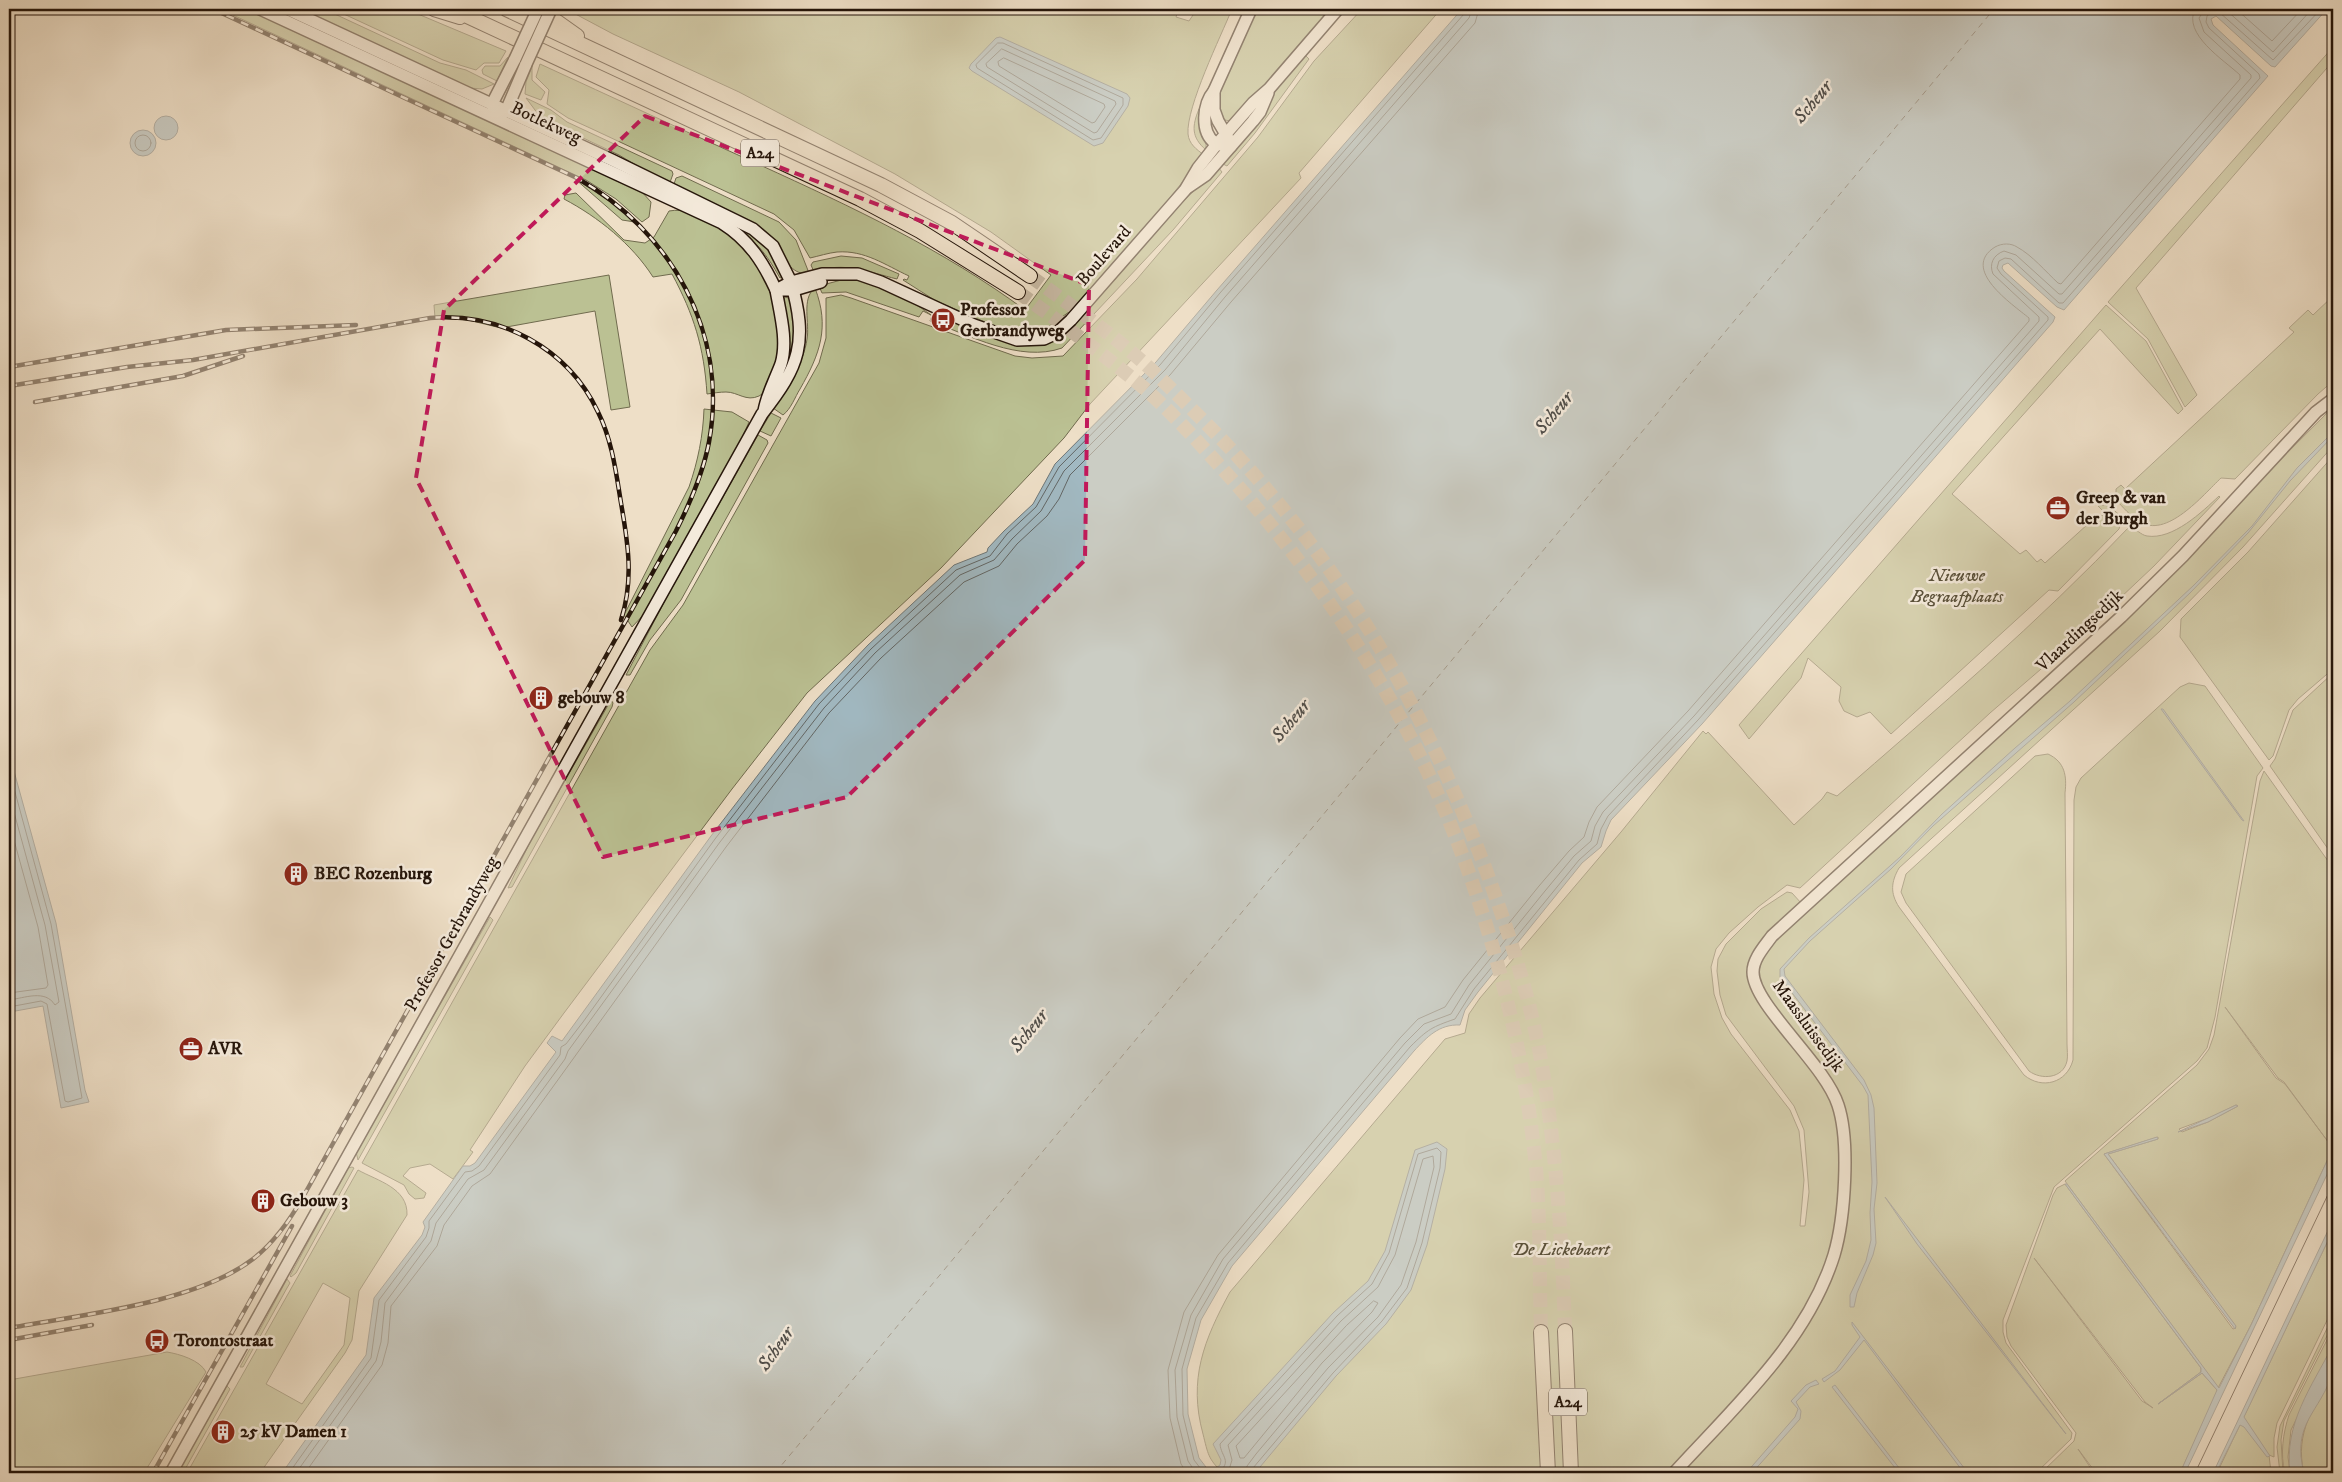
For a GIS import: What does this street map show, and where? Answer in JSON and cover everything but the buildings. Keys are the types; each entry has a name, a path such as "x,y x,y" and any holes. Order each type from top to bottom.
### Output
{"highway":[{"path":"434,9 494,29"},
{"name":"A24","path":"452,9 860,199 920,231 1018,292"},
{"name":"A24","path":"506,9 769,130 921,205 978,240 1030,276"},
{"name":"A24","path":"539,9 599,52"},
{"name":"A24","path":"1565,1331 1571,1473"},
{"name":"A24","path":"1541,1332 1548,1473"}],"street":[{"name":"Botlekweg","path":"260,9 722,223 738,233 756,253 776,290"},
{"name":"Botlekweg","path":"287,9 612,160 753,229 773,246 792,286"},
{"path":"539,9 492,104 496,119 506,111 551,9"},
{"path":"1214,91 1214,110 1218,122 1226,133 1231,146 1217,144 1210,135 1204,113 1208,98 1214,91 1251,9"},
{"name":"Boulevard","path":"792,286 822,274 846,272 869,276 974,325 1017,340 1044,338 1057,332 1071,320 1185,190 1198,168 1226,133 1253,103 1270,89 1338,9"},
{"name":"Boulevard","path":"1185,190 1206,176 1260,112 1270,89"},
{"path":"776,290 792,286"},
{"name":"Professor Gerbrandyweg","path":"171,1473 764,411 774,401 795,365 801,340 799,310 792,286"},
{"name":"Professor Gerbrandyweg","path":"764,411 766,396 781,362 783,326 776,290"},
{"name":"Vlaardingsedijk","path":"1838,877 2121,617 2183,556 2316,412 2333,398"},
{"name":"Maassluissedijk","path":"1674,1473 1789,1343 1816,1300 1834,1255 1842,1219 1844,1198 1843,1124 1839,1105 1824,1077 1761,996 1754,980 1753,971 1760,952 1772,936 1838,877"}],"highlighted area":[{"path":"645,116 1089,285 1085,560 847,797 603,857 416,478 444,310"}],"green space":[{"path":"220,9 252,9 514,129 642,192 651,202 649,217 642,222 616,199 586,180"},
{"path":"293,9 324,9 440,63 466,70 494,84 482,89 470,88"},
{"path":"333,9 406,9 506,51 499,63 484,63 476,70 443,60"},
{"path":"566,9 870,9 879,13 882,9 1170,9 1177,14 1176,17 1189,21 1197,9 1232,9 1198,90 1189,122 1188,134 1190,141 1204,155 1152,220 1073,309 1044,330 1024,334 999,328 936,301 903,280 907,280 909,276 866,256 857,253 837,252 810,258 794,230 774,214 568,118 547,104 549,90 536,77 540,64 794,181 897,231 962,268 1025,310 1051,275 991,232 895,174 739,92 613,34"},
{"path":"1256,9 1331,9 1236,119 1225,120 1220,113 1219,94"},
{"path":"1362,9 1441,9 1299,173 1301,178 1090,404 1064,438 941,568 807,693 732,789 525,1066 470,1150 473,1152 453,1179 430,1164 410,1168 403,1176 426,1193 424,1198 415,1199 409,1194 404,1185 362,1163 650,650 683,605 819,363 826,338 826,298 841,295 851,298 1015,356 1032,358 1063,356 1137,279 1258,137 1314,61"},
{"path":"2333,47 2333,61 2136,288 2197,395 2185,407 2148,339 2108,302"},
{"path":"1304,54 1309,59 1255,133 1227,166 1221,163"},
{"path":"508,57 497,81 483,74 482,70 485,66 500,66"},
{"path":"532,67 532,80 545,92 541,100 525,94 526,82"},
{"path":"526,98 551,110 567,122 672,171 673,174 669,185 619,155 541,118"},
{"path":"1199,109 1206,140 1206,150 1195,136 1194,131"},
{"path":"1218,167 1222,172 1173,230 1062,348 1046,352 1012,350 978,340 930,321 932,316 975,328 1010,343 1029,346 1039,345"},
{"path":"682,176 779,222 796,240 809,273 794,270 787,263 779,249 673,187 676,178"},
{"path":"574,178 608,200 635,222 622,220"},
{"path":"576,193 624,240 645,243 654,237 669,211 680,210 709,221 728,232 745,247 769,283 776,304 779,326 778,348 765,392 754,398 730,392 707,394 706,377 697,332 672,274 653,277 635,253 613,232 589,214 564,199 565,195"},
{"path":"734,222 766,243 785,276 780,278 760,248 732,226"},
{"path":"841,256 862,258 899,274 897,279 856,269 836,267 814,272 811,265 813,262"},
{"path":"609,275 630,407 611,410 595,311 501,328 468,320 435,318 434,305"},
{"path":"845,279 879,286 912,302 931,315 923,311 919,317 846,292 822,293 819,286"},
{"path":"815,288 822,315 821,340 807,376 791,406 783,415 773,408 802,357 808,333 808,298"},
{"path":"2333,296 2333,381 2235,479 2221,478 2183,513 2161,525 2150,525 2139,521 2130,514 2116,500 2116,489 2121,485 2125,489 2294,332 2289,328 2308,310 2313,315"},
{"path":"785,297 792,299 796,321 791,362 774,387 783,301"},
{"name":"Nieuwe Begraafplaats","path":"2106,305 2146,341 2183,409 2178,414 2100,329 1952,494 2020,554 2026,550 2037,562 2041,559 2045,563 2099,514 2102,516 2105,513 2098,506 2108,506 2122,517 2119,529 2058,591 2049,590 1891,734 1870,712 1857,717 1844,711 1839,701 1841,687 1808,658 1801,678 1749,739 1739,725"},
{"name":"De Lickebaert","path":"2333,407 2333,446 2243,547 2160,631 1899,868 1894,878 1893,892 1899,907 2024,1075 2038,1082 2053,1082 2065,1074 2073,1060 2074,800 2076,787 2081,778 2180,687 2189,683 2205,686 2263,768 2257,776 2215,1017 2207,1048 2197,1061 2054,1187 2003,1320 2003,1332 2006,1343 2072,1433 2071,1439 2036,1473 1223,1473 1214,1464 1206,1447 1199,1414 1198,1378 1206,1344 1230,1292 1445,1039 1465,1033 1469,1014 1480,998 1621,832 1703,731 1706,734 1708,732 1794,825 1827,792 1837,796 1950,698 2024,631 2130,526 2147,536 2167,534 2186,524 2219,496 2154,566 2084,632 1990,713 1800,888 1787,885 1758,907 1729,933 1716,949 1711,967 1714,994 1722,1018 1731,1034 1790,1110 1799,1131 1804,1180 1800,1226 1805,1226 1809,1192 1804,1130 1794,1106 1726,1015 1720,995 1717,971 1718,959 1726,944 1761,909 1787,892 1792,893 1802,904 1749,969 1820,1079 1834,1107 1838,1124 1846,1222 1837,1089 1769,999 1759,975 1759,969 1766,953 1780,935 2091,650"},
{"path":"704,409 732,412 749,422 728,469 713,496 703,507 646,612 632,627 624,615 689,487 699,448"},
{"path":"771,413 781,418 771,436 760,431"},
{"path":"758,435 767,440 768,443 681,600 650,640 630,675 626,675 669,593"},
{"path":"2333,456 2333,669 2298,699 2289,710 2273,756 2269,760 2180,637 2181,619 2248,552"},
{"path":"2333,673 2333,856 2270,766 2275,759 2293,710"},
{"path":"611,700 613,703 612,707 512,887 508,888 531,840"},
{"path":"2048,754 2054,757 2061,765 2066,781 2067,1061 2061,1071 2045,1077 2029,1071 1906,903 1901,892 1906,874 2035,756"},
{"path":"2264,771 2333,868 2333,1148 2251,1325 2218,1388 2065,1181 2197,1065 2209,1049 2214,1035 2260,781","holes":["2225,1007 2278,1078 2284,1082 2329,1143 2285,1084 2276,1078","2236,1105 2238,1106 2208,1122 2182,1132 2179,1129 2214,1116","2158,1137 2158,1139 2108,1154 2236,1328 2233,1329 2104,1154"]},
{"path":"490,917 493,920 358,1160 356,1152"},
{"path":"348,1168 354,1168 296,1273 291,1277"},
{"path":"358,1170 390,1186 403,1198 407,1215 359,1291 352,1340 345,1353 260,1473 187,1473","holes":["323,1283 350,1298 344,1345 302,1404 266,1384"]},
{"path":"2065,1184 2201,1368 2201,1372 2158,1404 2202,1373 2217,1390 2217,1394 2180,1473 2096,1473 2078,1449 2094,1473 2041,1473 2074,1441 2076,1433 2011,1346 2007,1337 2006,1325 2057,1188","holes":["2034,1258 2145,1402 2153,1408 2142,1401"]},
{"path":"2333,1230 2333,1308 2277,1423 2274,1438 2274,1457 2269,1455 2271,1473 2217,1473"},
{"path":"287,1279 290,1283 243,1367 240,1367"},
{"path":"2333,1316 2333,1324 2284,1421 2281,1440 2283,1473 2280,1473 2277,1447 2280,1426"},
{"path":"2333,1328 2333,1345 2291,1430 2288,1457 2290,1473 2285,1473 2283,1444 2289,1415"},
{"path":"167,1352 194,1361 206,1372 144,1473 9,1473 9,1380"},
{"path":"2333,1371 2333,1473 2304,1473 2302,1445 2304,1432 2313,1408"},
{"path":"227,1386 230,1389 183,1473 177,1473"}],"water":[{"name":"Scheur","path":"1462,9 2327,9 2275,67 2271,66 2216,16 2211,19 2213,25 2268,76 2064,310 2057,307 2008,263 2003,265 2004,271 2055,317 2053,322 1702,724 1611,820 1601,847 1582,863 1478,992 1465,1010 1460,1025 1453,1025 1434,1032 1419,1046 1232,1266 1201,1320 1187,1369 1188,1414 1199,1458 1209,1471 1220,1465 1221,1460 1213,1444 1333,1313 1368,1281 1385,1251 1415,1150 1437,1142 1447,1149 1445,1169 1427,1245 1411,1290 1386,1324 1336,1376 1255,1473 282,1473 366,1355 374,1298 422,1235 425,1227 423,1222 463,1166 470,1166 475,1163 556,1052 547,1043 552,1036 562,1041 711,836 815,701 868,645 954,565 987,552 988,548 1004,531 1033,504 1055,464 1156,362"},
{"path":"1000,37 1127,94 1130,98 1128,106 1103,143 1094,146 969,68 996,38"},
{"path":"166,116 174,120 178,128 174,136 166,140 158,136 154,128 158,120"},
{"path":"143,130 152,134 156,143 152,152 143,156 134,152 130,143 134,134"},
{"path":"2333,432 2333,436 2290,481 2248,533 2190,593 2074,702 1933,826 1891,869 1810,941 1784,969 1785,976 1864,1080 1871,1095 1874,1108 1877,1183 1874,1209 1876,1243 1857,1293 1854,1307 1850,1307 1850,1295 1866,1261 1871,1240 1872,1182 1868,1095 1780,977 1780,969 1809,938 1900,857 1942,814 2070,701 2194,585 2252,526 2297,468"},
{"path":"2161,709 2163,709 2244,821 2242,820"},
{"path":"9,753 56,923 85,1090 89,1102 61,1108 43,1006 10,1012"},
{"path":"2236,1105 2238,1106 2208,1122 2178,1132"},
{"path":"2157,1137 2158,1139 2108,1154 2236,1326 2235,1329 2104,1154"},
{"path":"2333,1148 2333,1162 2185,1473 2180,1473 2217,1390 2202,1373 2158,1404 2201,1372 2201,1368 2065,1184 2067,1184 2219,1388 2251,1325"},
{"path":"1885,1197 2066,1434 1917,1244"},
{"path":"2333,1220 2333,1230 2244,1417 2270,1456 2267,1457 2244,1427 2240,1425 2216,1473 2213,1473"},
{"path":"1852,1322 1968,1473 1964,1473 1864,1340 1840,1370 1824,1382 1822,1379 1835,1371 1860,1337"},
{"path":"2333,1345 2333,1372 2309,1419 2301,1442 2304,1473 2290,1473 2289,1455 2295,1422 2308,1391"},
{"path":"1816,1380 1819,1384 1810,1387 1796,1402 1801,1411 1800,1419 1752,1473 1746,1473 1795,1417 1798,1409 1791,1401 1806,1385"},
{"path":"1835,1385 1903,1473 1899,1473 1832,1387"}],"ferry route":[{"path":"775,1473 1994,9"}],"tunnel":[{"path":"1030,276 1095,323 1142,361 1200,417 1255,476 1303,533 1335,578 1394,671 1420,720 1444,769 1486,870 1510,938 1530,1007 1546,1089 1554,1158 1560,1227 1565,1331"},
{"path":"1018,292 1144,388 1180,423 1237,485 1263,515 1334,610 1377,677 1415,746 1457,840 1475,891 1506,995 1518,1047 1536,1172 1539,1217 1541,1332"}],"tram line":[{"path":"2195,1473 2333,1184"}],"railway":[{"path":"9,1328 136,1305 201,1287 229,1274 253,1259 281,1230 303,1197 676,531 696,488 709,442 713,402 710,362 701,325 686,289 665,256 640,226 610,200 577,178 213,9"},
{"path":"9,386 127,367 193,360 430,318 482,321 506,328 529,339 569,369 585,389 603,423 615,468 628,547 629,576 621,620"},
{"path":"9,367 226,330 356,325"},
{"path":"35,402 183,376 243,356"},
{"path":"153,1473 292,1226"},
{"path":"9,1340 92,1325"}],"place":[{"name":"Professor Gerbrandyweg","path":"943,320"},
{"name":"Greep & van der Burgh","path":"2058,508"},
{"name":"gebouw 8","path":"541,698"},
{"name":"BEC Rozenburg","path":"296,874"},
{"name":"AVR","path":"191,1049"},
{"name":"Gebouw 3","path":"263,1201"},
{"name":"Torontostraat","path":"157,1341"},
{"name":"25 kV Damen 1","path":"223,1432"}]}
